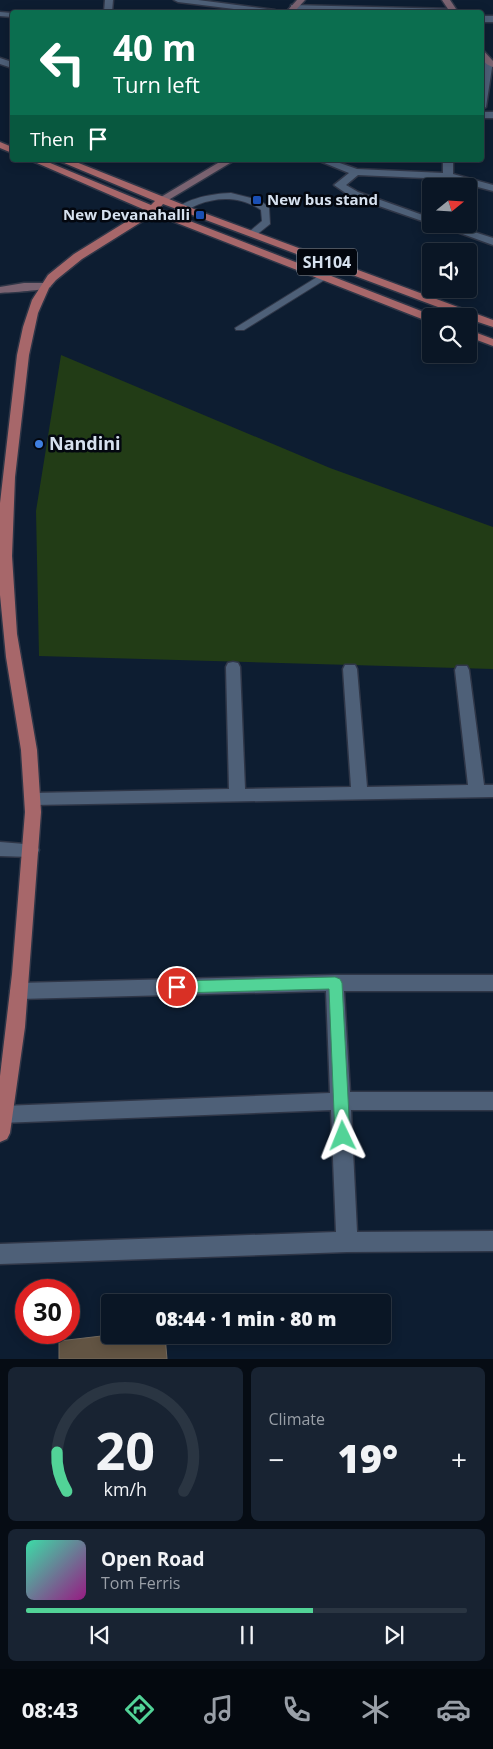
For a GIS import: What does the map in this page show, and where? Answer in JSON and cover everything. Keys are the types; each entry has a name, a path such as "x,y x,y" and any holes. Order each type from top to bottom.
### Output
{"main road":[{"path":"40,162 157,205"},
{"path":"66,162 157,205"},
{"path":"2,1124 19,991 31,850 33,799 30,753 8,612 5,530 8,466 23,353 31,315 45,286 67,264 157,205"},
{"name":"SH104","path":"157,205 180,207 493,324"},
{"name":"SH104","path":"157,205 171,217 422,316"},
{"path":"477,336 493,343"}],"street":[{"path":"178,0 209,2 262,10"},
{"path":"292,10 301,0"},
{"path":"187,10 189,2"},
{"path":"484,89 488,64"},
{"path":"157,205 227,162"},
{"path":"328,162 356,172 448,176 493,188"},
{"path":"448,162 448,176"},
{"path":"356,172 339,184 354,194 422,218"},
{"path":"466,233 493,242"},
{"path":"0,290 24,286 45,286"},
{"path":"233,667 237,796"},
{"path":"350,669 360,794"},
{"path":"33,799 485,791 462,670"},
{"path":"0,849 31,850"},
{"path":"335,983 347,1242"},
{"path":"19,991 335,983 493,983"},
{"path":"2,1124 341,1101 493,1102"},
{"path":"0,1254 347,1242 493,1241"}],"lane":[{"path":"171,217 180,207 208,198 238,196 257,201 266,209 266,222 252,234"},
{"path":"240,328 322,277"}],"green space":[{"path":"61,355 330,468 493,527 493,669 39,656 36,511"}],"building":[{"path":"101,1336 101,1344 166,1344 167,1359 59,1359 59,1344 80,1344 80,1339"}],"place":[{"name":"New bus stand","path":"257,200"},
{"name":"New Devanahalli","path":"200,215"},
{"name":"Nandini","path":"39,444"}],"route":[{"path":"177,987 335,983 343,1136"}]}
